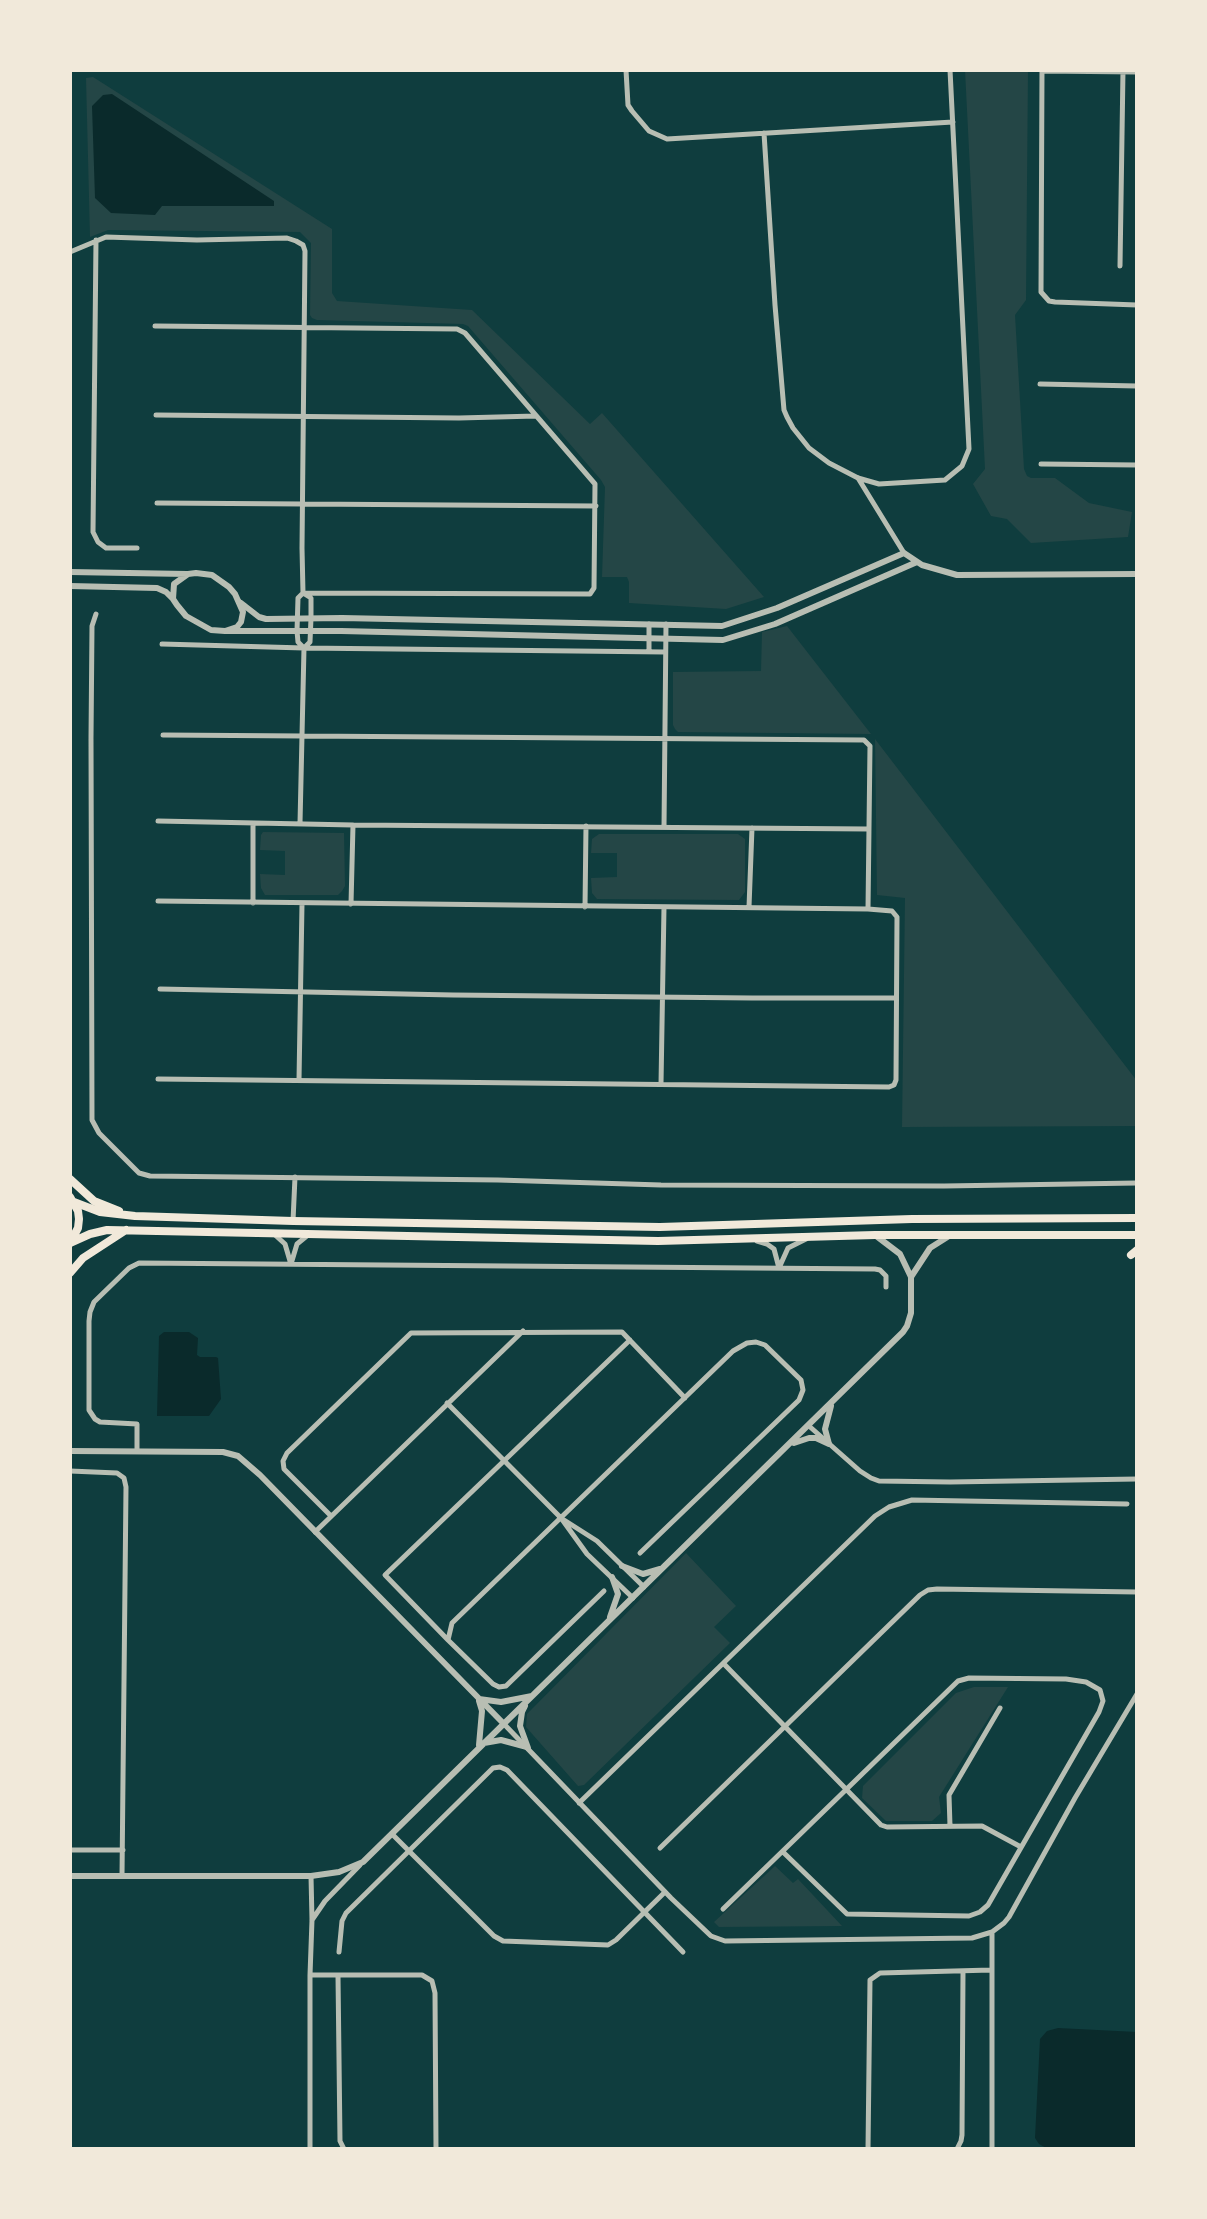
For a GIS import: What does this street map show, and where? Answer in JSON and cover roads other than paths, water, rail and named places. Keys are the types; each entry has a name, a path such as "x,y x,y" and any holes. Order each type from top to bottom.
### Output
{"main road":[{"path":"70,1179 94,1201 129,1214"},
{"path":"72,1200 100,1212 293,1221 660,1227 912,1219 1137,1218"},
{"path":"70,1243 75,1236 79,1219 72,1200"},
{"path":"1112,1219 1127,1227 1134,1235"},
{"path":"70,1243 107,1230 658,1241 952,1234 1134,1235"},
{"path":"70,1273 83,1258 126,1230"}],"street":[{"path":"626,70 628,105 644,127 667,139 953,121"},
{"path":"764,133 784,410 793,428 809,448 829,463 858,478 879,484 940,481 958,470 967,455 950,70"},
{"path":"1137,72 1042,71 1041,292 1049,301 1137,305"},
{"path":"1120,266 1123,71"},
{"path":"70,251 106,237 197,240 287,238 299,242 305,251 303,593 298,598 297,631 298,642 304,648"},
{"path":"96,240 93,532 96,540 106,548 138,548"},
{"path":"155,326 452,328 465,332 594,481 594,588 590,594 303,593"},
{"path":"1040,384 1137,386"},
{"path":"156,415 459,418 536,416"},
{"path":"1041,464 1137,465"},
{"path":"858,478 904,553 917,562 939,570 972,576 1136,574"},
{"path":"157,503 596,506"},
{"path":"70,565 73,572 212,575 229,587 241,603 266,619 722,626 777,608 904,553"},
{"path":"72,588 157,588 166,592 186,616 211,630 723,640 775,624 917,562"},
{"path":"157,588 159,573"},
{"path":"173,599 174,584 188,574"},
{"path":"300,823 304,648 310,642 311,618 311,598 303,593"},
{"path":"225,631 237,627 241,622 241,603"},
{"path":"96,614 92,626 92,1120 99,1133 142,1175 725,1185 1137,1183"},
{"path":"649,624 649,651"},
{"path":"664,827 666,624"},
{"path":"162,644 666,652"},
{"path":"163,735 666,737 867,741 870,746 868,909"},
{"path":"158,821 868,829"},
{"path":"253,823 253,903"},
{"path":"351,904 353,825"},
{"path":"585,907 586,826"},
{"path":"749,907 752,828"},
{"path":"158,901 868,909 892,911 897,917 896,1080 891,1087 158,1079"},
{"path":"299,1080 302,904"},
{"path":"661,1084 664,907"},
{"path":"160,989 300,993 896,998"},
{"path":"293,1221 295,1178"},
{"path":"274,1234 285,1244 291,1264"},
{"path":"291,1264 298,1244 309,1234"},
{"path":"911,1277 930,1248 952,1234"},
{"path":"312,1920 325,1901 479,1746 809,1426 907,1326 911,1313 911,1277 900,1254 875,1235"},
{"path":"779,1268 788,1248 810,1237"},
{"path":"749,1238 771,1246 776,1252 779,1268"},
{"path":"137,1451 137,1424 100,1422 89,1410 89,1321 94,1302 129,1268 139,1262 875,1269 886,1276 886,1287"},
{"path":"315,1532 523,1331"},
{"path":"331,1516 284,1469 286,1453 411,1333 622,1332 685,1398"},
{"path":"604,1591 506,1686 499,1687 448,1640 385,1575 630,1340"},
{"path":"448,1640 452,1623 733,1351 747,1343 765,1345 801,1380 803,1390 799,1400 640,1553"},
{"path":"829,1444 825,1429 826,1418 833,1401"},
{"path":"447,1403 561,1518 587,1554 633,1598"},
{"path":"809,1426 860,1471 880,1481 1137,1479"},
{"path":"789,1445 809,1438 829,1444"},
{"path":"70,1451 223,1452 238,1456 260,1475 503,1723 704,1932 725,1941 972,1938 992,1933 1009,1917 1137,1693"},
{"path":"70,1471 113,1472 124,1478 126,1487 122,1876"},
{"path":"579,1803 874,1517 895,1504 912,1500 1127,1504"},
{"path":"561,1518 597,1541 644,1587"},
{"path":"622,1566 643,1574 658,1570 673,1559"},
{"path":"601,1629 617,1602 617,1587 612,1577"},
{"path":"660,1848 928,1590 1137,1592"},
{"path":"724,1664 883,1826 982,1826 1021,1847"},
{"path":"723,1909 952,1685 962,1679 1066,1679 1086,1682 1100,1690 1103,1696 1101,1707 988,1905 980,1912 969,1916 847,1914 783,1852"},
{"path":"479,1699 501,1702 532,1696"},
{"path":"527,1748 520,1721 532,1696"},
{"path":"479,1699 482,1711 479,1746"},
{"path":"950,1826 950,1793 1000,1708"},
{"path":"479,1746 498,1739 527,1748"},
{"path":"339,1952 344,1916 493,1768 503,1768 683,1952"},
{"path":"392,1834 494,1936 503,1941 608,1945 665,1892"},
{"path":"70,1850 122,1850"},
{"path":"70,1876 311,1876 339,1872 363,1862"},
{"path":"310,2149 311,1876"},
{"path":"992,1933 992,2149"},
{"path":"868,2149 870,1980 880,1973 991,1970"},
{"path":"957,2149 962,2135 963,1972"},
{"path":"310,1975 422,1975 432,1982 435,1993 436,2149"},
{"path":"338,1976 340,2141 344,2149"}]}
